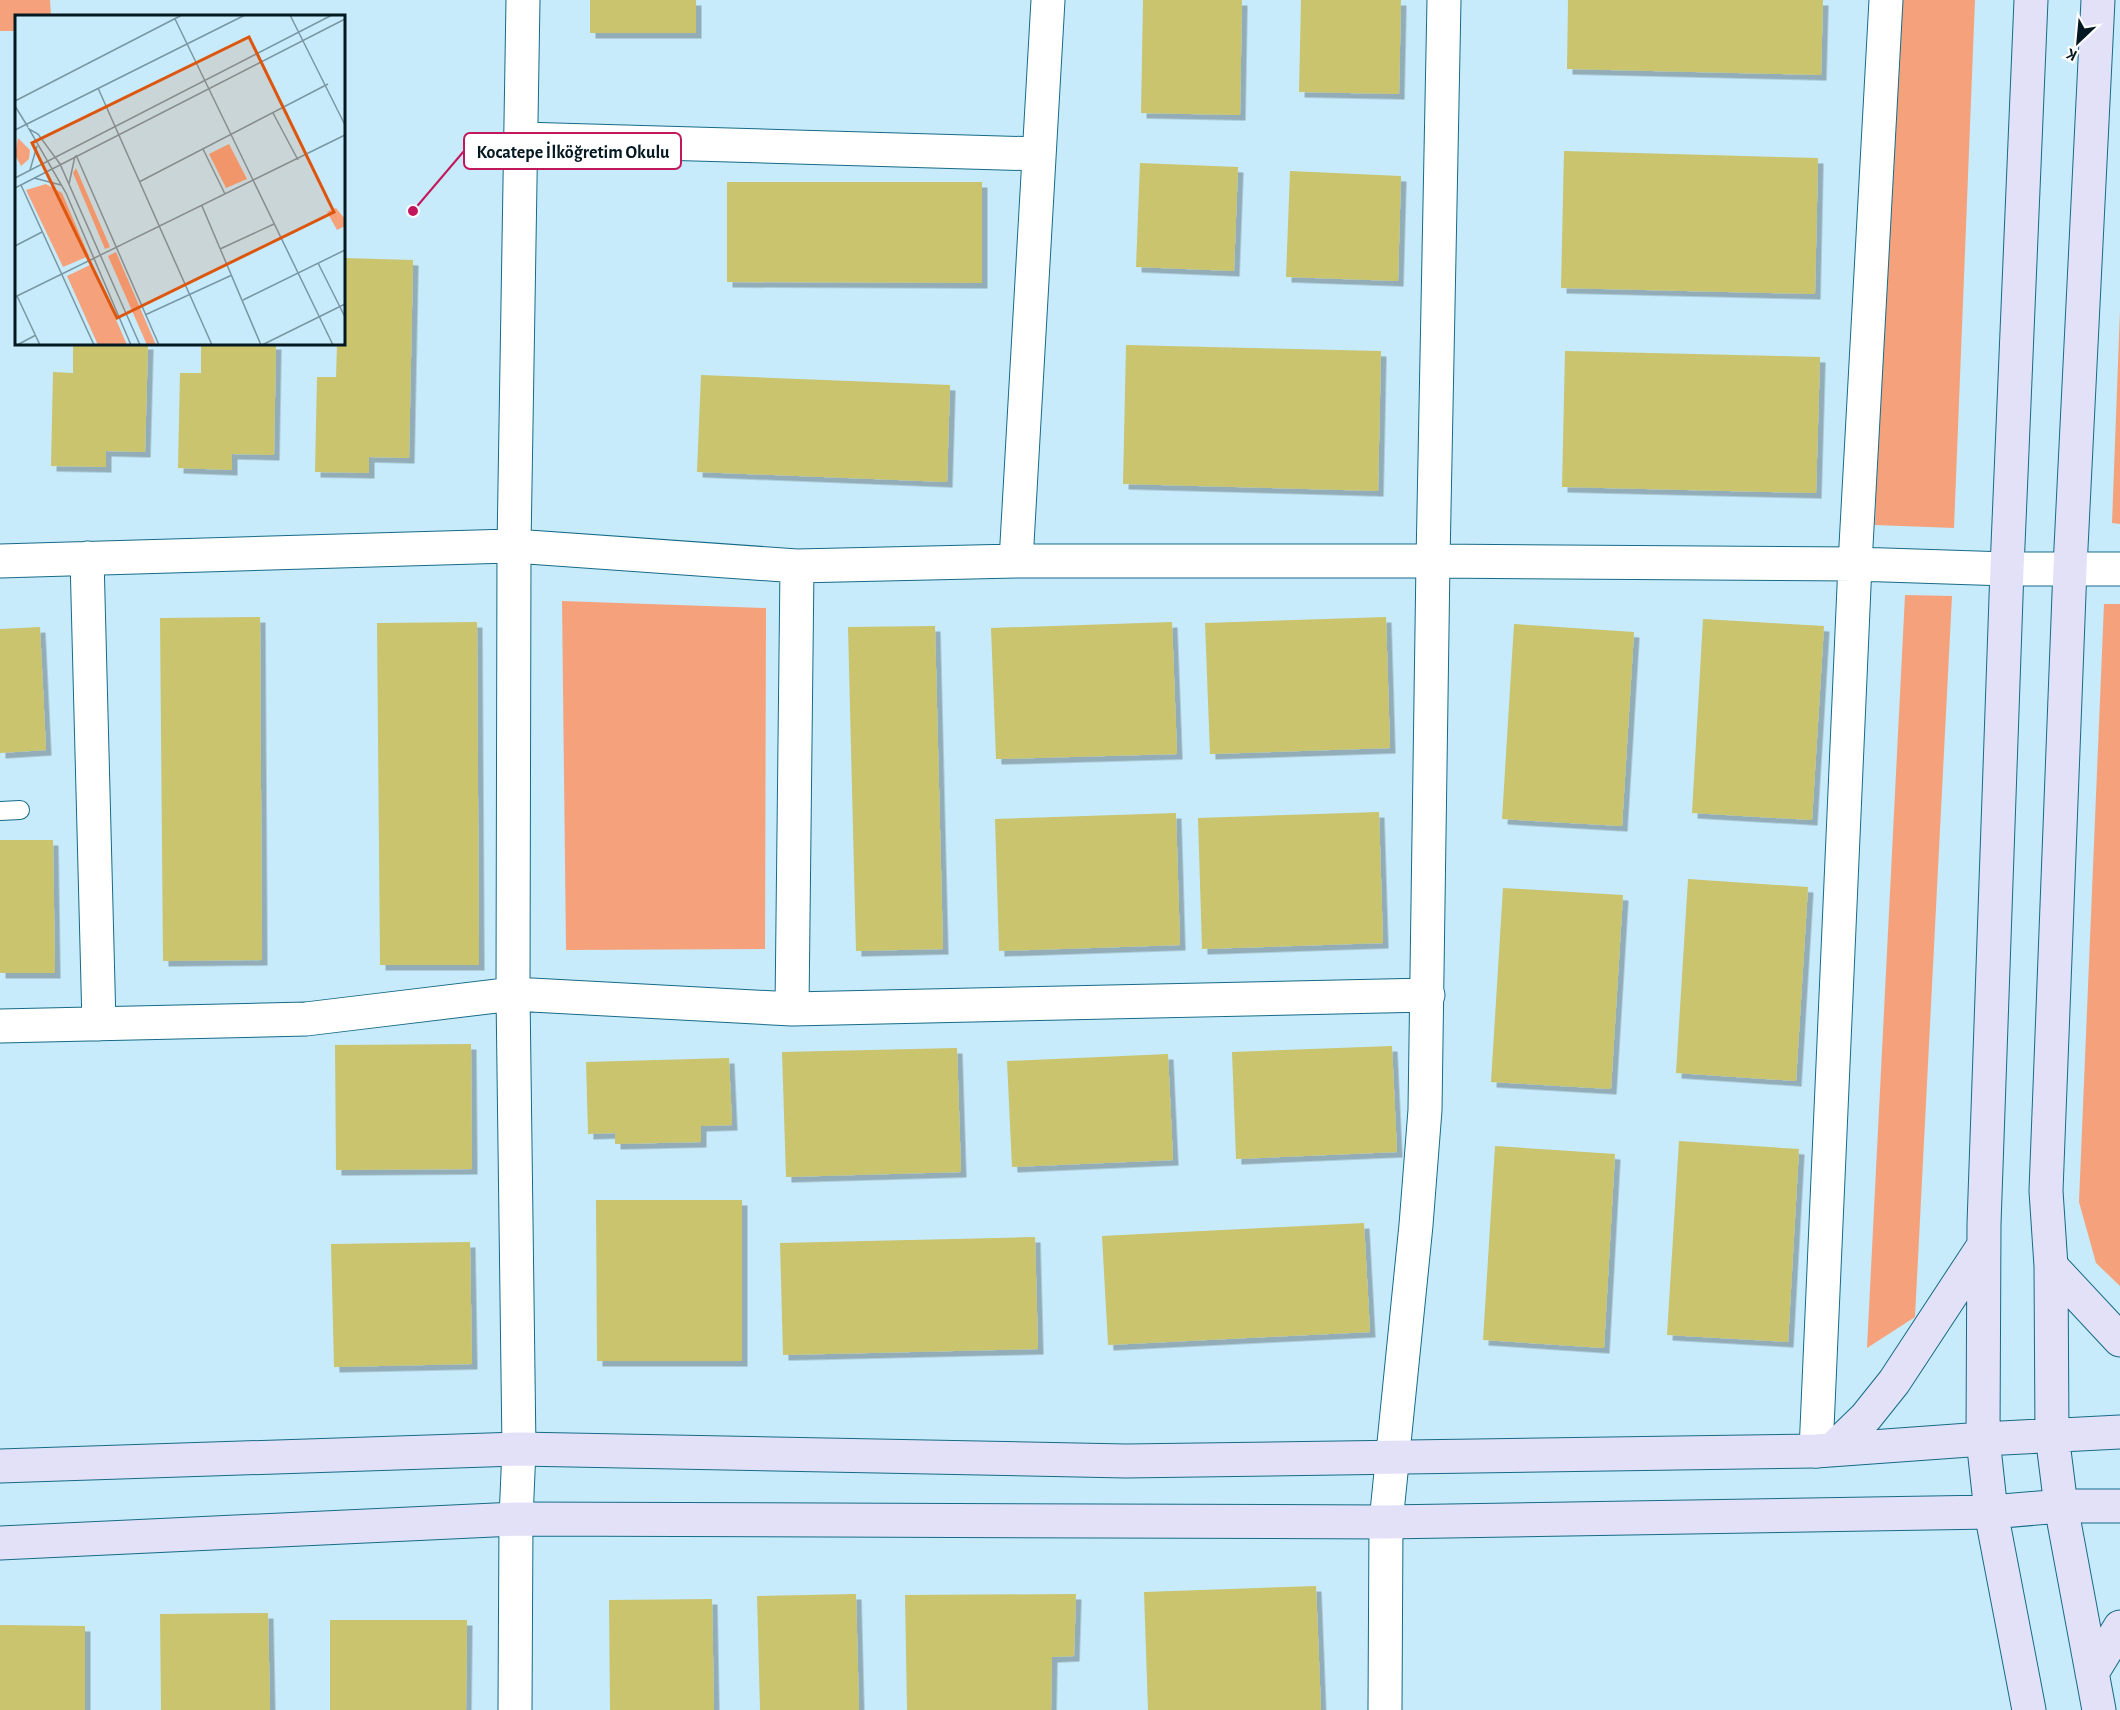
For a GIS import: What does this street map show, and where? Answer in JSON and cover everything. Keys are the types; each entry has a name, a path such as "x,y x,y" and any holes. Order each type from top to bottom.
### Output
{"main road":[{"path":"2029,1710 1991,1512 1983,1439 1984,1245 2007,568 2031,0"},
{"path":"2098,0 2070,568 2046,1191 2051,1266 2052,1435 2061,1506 2099,1710"},
{"path":"1824,1450 1866,1417 1894,1382 1984,1245"},
{"path":"2051,1266 2120,1340"},
{"path":"0,1466 519,1449 1126,1461 1824,1450 2120,1432"},
{"path":"0,1543 516,1519 1386,1522 1991,1512 2061,1506 2120,1506"},
{"path":"2092,1673 2120,1627"}],"street":[{"path":"515,1710 516,1519 519,1449 513,994 514,546 523,0"},
{"path":"1016,561 1048,0"},
{"path":"1385,1710 1386,1522 1425,1110 1444,0"},
{"path":"1824,1450 1854,564 1886,0"},
{"path":"521,139 1039,154"},
{"path":"0,561 514,546 797,566 1016,561 1433,561 1854,564 2120,569"},
{"path":"87,558 99,1024"},
{"path":"792,1009 797,566"},
{"path":"0,1026 306,1019 513,994 792,1009 1428,995"}],"lane":[{"path":"0,811 20,810"}],"shaded area":[{"path":"0,0 50,0 51,15 15,15 15,31 0,31"},
{"path":"1889,0 1975,0 1954,528 1875,525"},
{"path":"2120,310 2120,524 2112,523"},
{"path":"1905,595 1952,596 1915,1317 1867,1348"},
{"path":"562,601 766,608 765,949 566,950"},
{"path":"2104,604 2120,604 2120,1286 2096,1263 2079,1202"}],"building":[{"path":"590,0 696,0 696,33 590,33"},
{"path":"1143,0 1242,0 1240,115 1141,113"},
{"path":"1301,0 1401,0 1399,94 1299,92"},
{"path":"1568,0 1823,0 1821,75 1567,69"},
{"path":"1564,151 1818,158 1815,294 1561,288"},
{"path":"1140,163 1238,167 1234,271 1136,267"},
{"path":"1290,171 1401,176 1398,281 1286,277"},
{"path":"727,182 982,182 982,283 727,282"},
{"path":"345,258 413,260 409,458 369,457 369,473 315,472 317,377 336,377 337,345 345,345"},
{"path":"73,345 148,345 145,452 106,451 106,467 51,466 53,372 73,373"},
{"path":"201,345 276,345 274,455 232,454 232,470 178,468 180,373 201,373"},
{"path":"1126,345 1381,351 1378,491 1123,484"},
{"path":"1565,351 1820,357 1816,493 1562,487"},
{"path":"701,375 950,385 947,482 697,472"},
{"path":"260,617 262,960 163,961 160,618"},
{"path":"1386,617 1390,748 1210,754 1205,623"},
{"path":"1703,619 1824,626 1812,820 1692,813"},
{"path":"477,622 479,965 380,965 377,623"},
{"path":"1172,622 1177,754 996,759 991,628"},
{"path":"1514,624 1634,632 1622,826 1502,819"},
{"path":"935,626 943,949 856,951 848,627"},
{"path":"40,627 46,750 0,753 0,629"},
{"path":"1379,812 1383,943 1202,949 1198,818"},
{"path":"1176,813 1180,945 999,951 995,819"},
{"path":"0,840 53,840 55,973 0,973"},
{"path":"1688,879 1808,887 1796,1081 1676,1073"},
{"path":"1503,888 1623,895 1611,1089 1491,1082"},
{"path":"471,1044 472,1169 336,1170 335,1045"},
{"path":"1392,1046 1397,1152 1236,1159 1232,1052"},
{"path":"957,1048 961,1172 786,1177 782,1052"},
{"path":"1168,1054 1173,1160 1012,1167 1007,1061"},
{"path":"729,1058 732,1125 701,1126 701,1142 615,1144 615,1133 588,1134 586,1062"},
{"path":"1679,1141 1799,1149 1788,1342 1667,1335"},
{"path":"1495,1146 1615,1154 1604,1348 1483,1340"},
{"path":"596,1200 742,1200 742,1361 597,1361"},
{"path":"1364,1223 1370,1332 1108,1345 1102,1236"},
{"path":"1035,1237 1038,1349 783,1355 780,1243"},
{"path":"470,1242 472,1364 334,1367 331,1244"},
{"path":"1316,1586 1321,1710 1148,1710 1144,1592"},
{"path":"856,1594 859,1710 760,1710 757,1596"},
{"path":"1076,1594 1074,1656 1052,1657 1051,1710 907,1710 905,1595"},
{"path":"712,1599 714,1710 610,1710 609,1600"},
{"path":"268,1613 270,1710 161,1710 160,1614"},
{"path":"330,1620 467,1620 466,1710 330,1710"},
{"path":"0,1625 85,1626 85,1710 0,1710"}],"place":[{"name":"Kocatepe İlköğretim Okulu","path":"413,211"}]}
